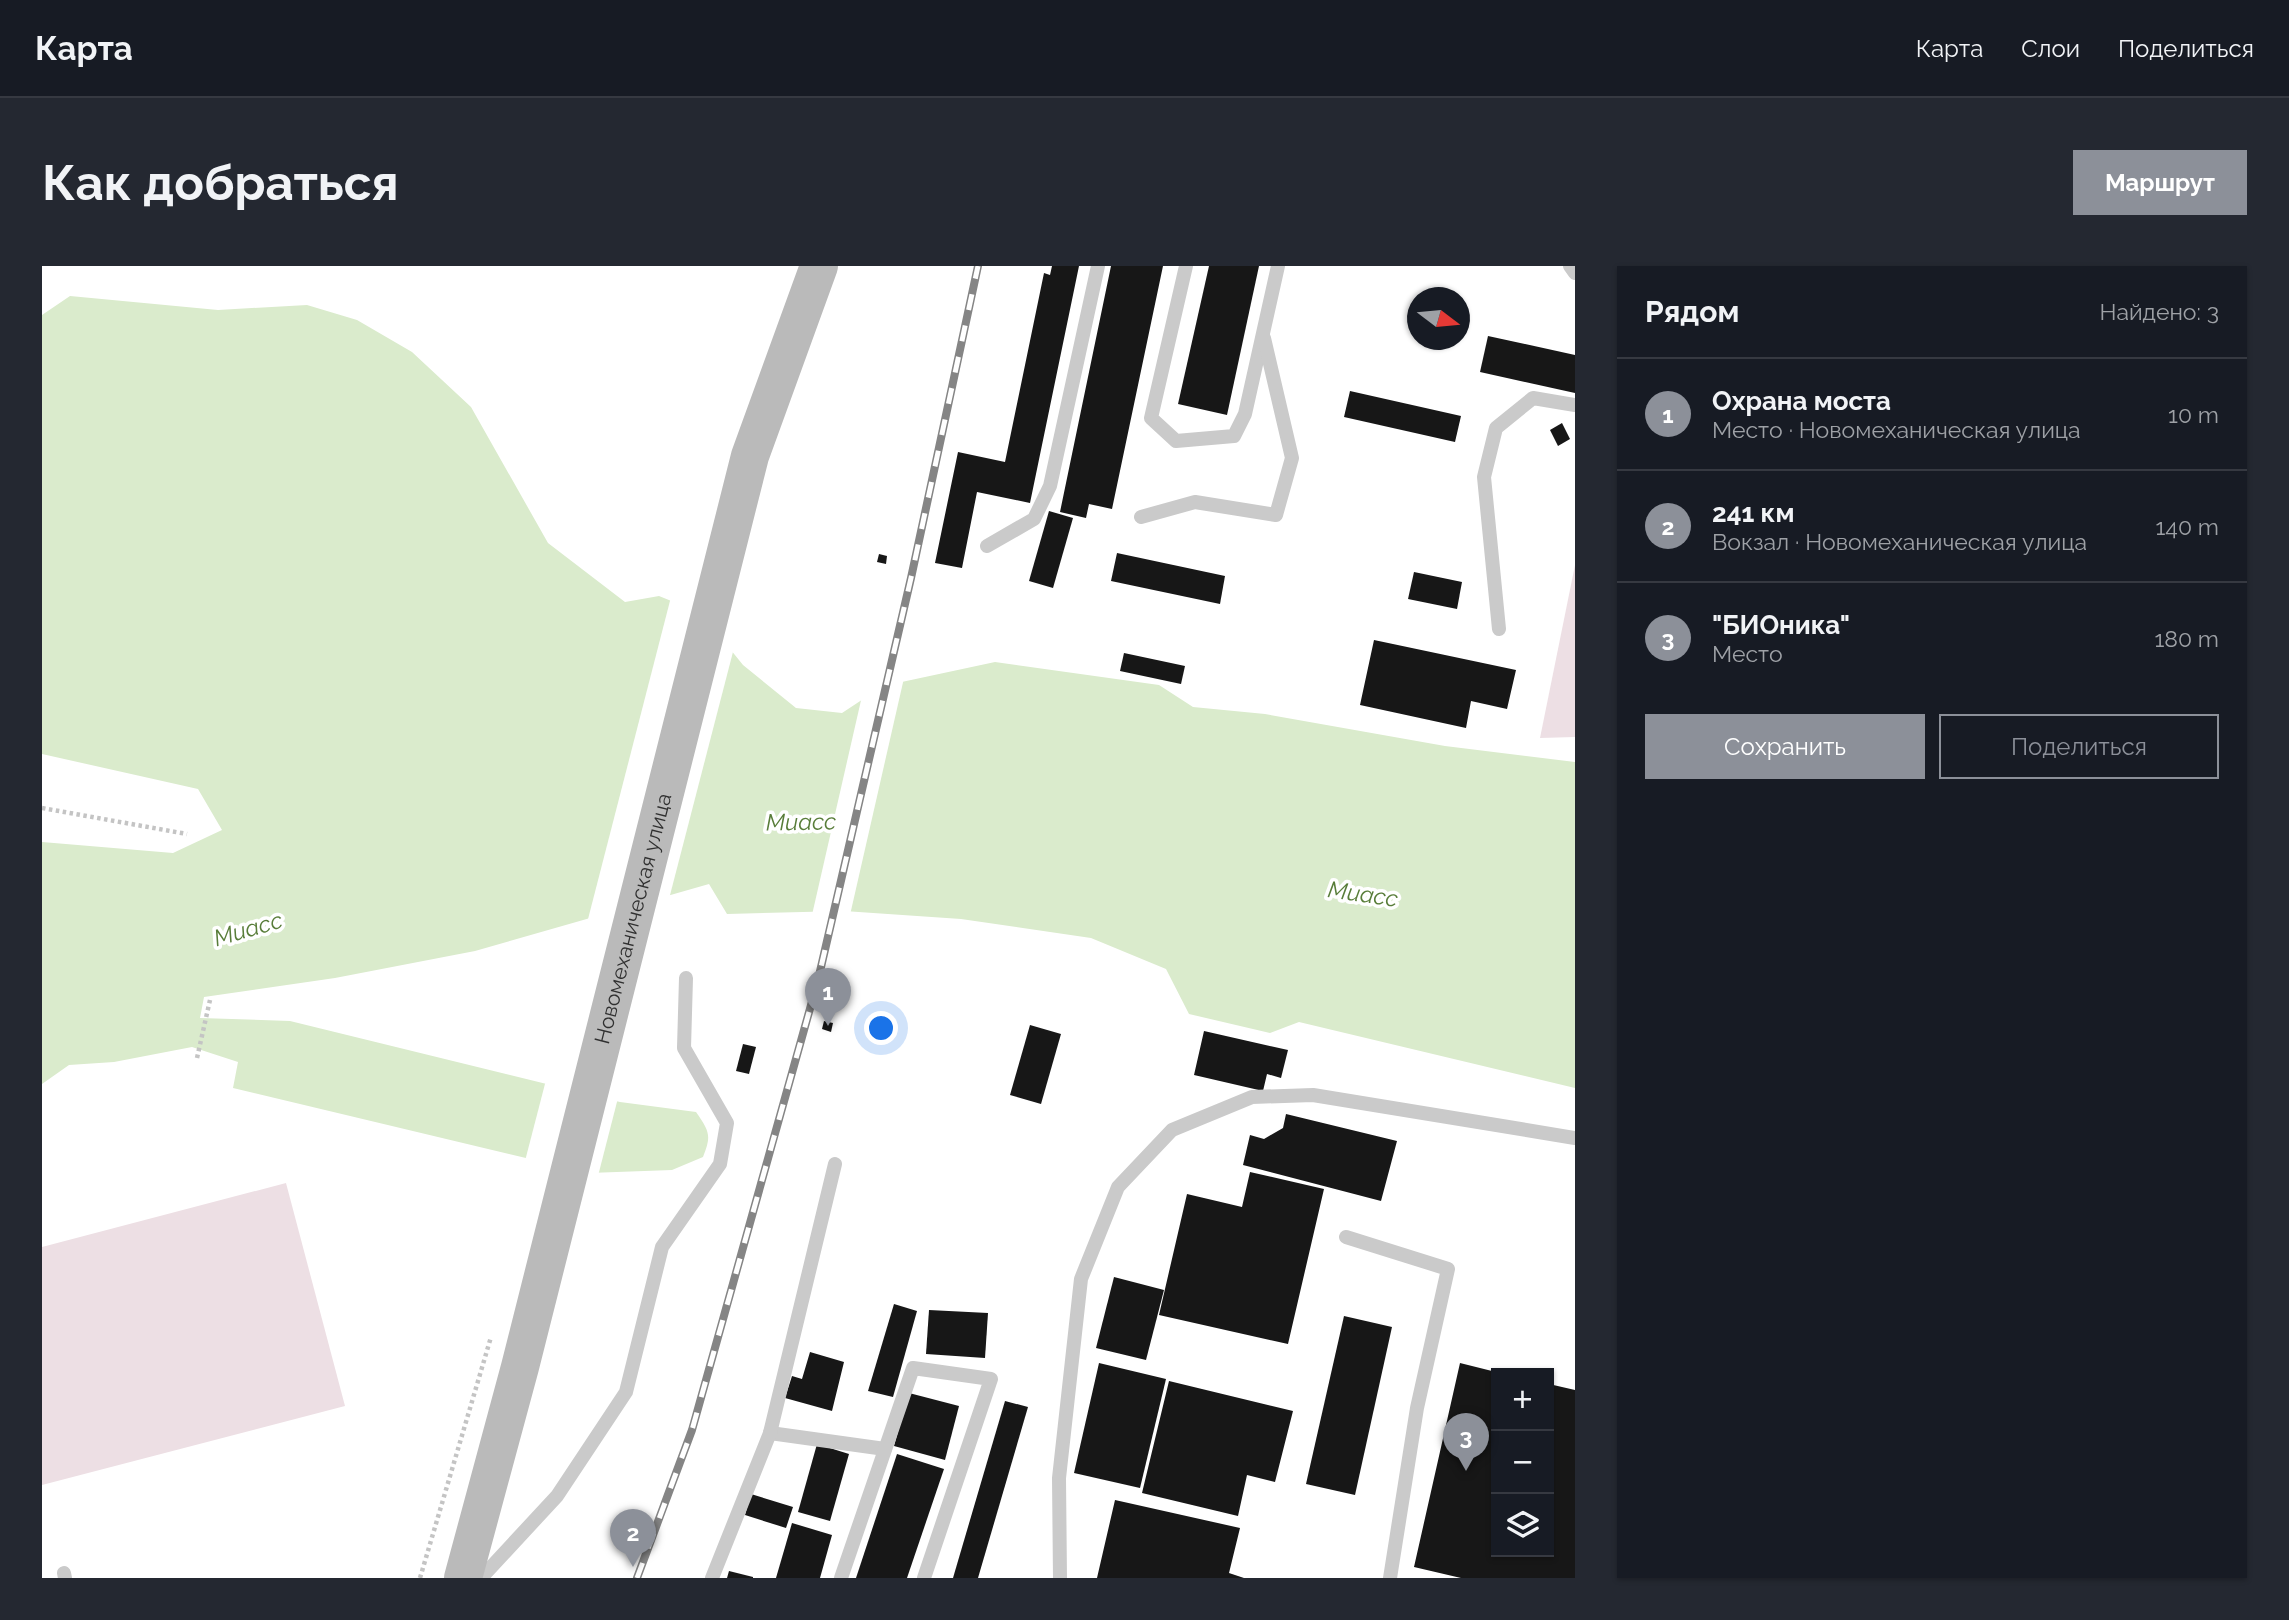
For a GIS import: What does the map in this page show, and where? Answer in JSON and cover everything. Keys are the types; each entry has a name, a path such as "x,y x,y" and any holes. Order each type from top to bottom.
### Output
{"main road":[{"name":"Новомеханическая улица","path":"463,1578 520,1367 750,456 819,266"}],"lane":[{"path":"987,546 1034,519 1050,486 1098,266"},
{"path":"1186,266 1151,418 1176,441 1234,436 1245,414 1278,266"},
{"path":"1570,266 1575,273"},
{"path":"1141,517 1195,502 1276,515 1292,458 1263,333"},
{"path":"1499,629 1484,477 1496,428 1533,398 1575,405"},
{"path":"480,1578 556,1496 626,1392 662,1247 720,1164 727,1123 684,1048 686,978"},
{"path":"1060,1578 1059,1478 1081,1279 1118,1187 1172,1130 1252,1097 1314,1095 1575,1138"},
{"path":"712,1578 770,1433 835,1164"},
{"path":"1346,1237 1448,1269 1417,1408 1390,1578"},
{"path":"841,1578 914,1368 991,1379 924,1578"},
{"path":"770,1433 885,1449"},
{"path":"474,1535 480,1578"}],"path":[{"path":"42,808 187,834"},
{"path":"197,1058 209,1000"},
{"path":"420,1578 494,1325"}],"shaded area":[{"path":"1575,565 1575,737 1540,738"},
{"path":"286,1183 345,1406 42,1485 42,1247"}],"water":[{"name":"Миасс","path":"70,296 218,310 307,305 357,320 412,352 471,407 548,543 625,602 659,596 701,613 743,665 796,708 842,713 883,686 995,662 1159,685 1193,707 1265,714 1445,746 1575,762 1575,1088 1299,1022 1270,1033 1189,1014 1166,969 1091,938 961,919 844,911 727,914 709,884 475,951 335,978 204,997 200,1018 290,1021 620,1102 696,1112 708,1133 703,1157 672,1170 589,1173 233,1088 238,1062 192,1047 114,1062 69,1065 42,1084 42,842 173,853 222,830 198,789 42,754 42,315"}],"pier":[{"path":"671,597 703,610 734,648 669,899 587,923"},
{"path":"904,678 850,915 812,915 862,696 882,683"},
{"path":"546,1080 618,1098 598,1176 525,1161"}],"building":[{"path":"1052,266 1079,266 1030,503 977,492 962,568 935,563 958,452 1005,462 1044,273 1050,275"},
{"path":"1111,266 1163,266 1112,509 1089,504 1086,518 1060,512"},
{"path":"1209,266 1259,266 1227,415 1178,404"},
{"path":"1488,336 1575,355 1575,393 1480,372"},
{"path":"1350,391 1461,416 1455,442 1344,417"},
{"path":"1562,423 1570,439 1558,446 1550,430"},
{"path":"1049,511 1073,518 1053,588 1029,581"},
{"path":"1117,553 1225,576 1220,604 1111,581"},
{"path":"879,554 887,556 886,564 877,562"},
{"path":"1414,572 1462,582 1457,609 1408,599"},
{"path":"1374,640 1516,670 1507,709 1471,701 1466,728 1360,705"},
{"path":"1124,653 1185,666 1181,684 1120,671"},
{"path":"824,1021 833,1023 831,1032 822,1029"},
{"path":"1030,1025 1061,1034 1041,1104 1010,1095"},
{"path":"1204,1031 1288,1050 1281,1078 1267,1074 1263,1091 1194,1075"},
{"path":"743,1044 756,1047 749,1074 736,1071"},
{"path":"1286,1114 1397,1141 1381,1201 1243,1165 1250,1135 1264,1139 1283,1128"},
{"path":"1250,1172 1324,1189 1288,1344 1159,1315 1187,1194 1242,1207"},
{"path":"1114,1277 1164,1290 1146,1360 1096,1348"},
{"path":"894,1304 917,1311 893,1397 868,1391"},
{"path":"929,1310 988,1313 985,1358 926,1354"},
{"path":"1344,1316 1392,1327 1355,1495 1306,1484"},
{"path":"810,1352 844,1362 832,1411 785,1398 792,1376 802,1379"},
{"path":"1099,1363 1166,1379 1140,1488 1074,1473"},
{"path":"1460,1363 1491,1371 1491,1557 1554,1557 1554,1385 1575,1390 1575,1578 1461,1578 1414,1567"},
{"path":"1169,1381 1293,1411 1275,1482 1247,1475 1238,1516 1142,1493"},
{"path":"909,1393 959,1406 945,1460 894,1446"},
{"path":"1005,1401 1028,1407 978,1578 953,1578"},
{"path":"817,1444 849,1454 830,1521 798,1512"},
{"path":"897,1454 944,1469 907,1578 856,1578"},
{"path":"751,1494 793,1507 786,1528 745,1515"},
{"path":"1115,1500 1240,1528 1229,1573 1244,1578 1097,1578"},
{"path":"792,1523 832,1535 820,1578 776,1578"},
{"path":"729,1571 753,1577 753,1578 727,1578"}],"railway":[{"path":"637,1578 692,1430 818,980 911,578 978,266"}],"place":[{"name":"Охрана моста","path":"828,1026"},
{"name":"\"БИОника\"","path":"1466,1471"},
{"name":"241 км","path":"633,1567"}]}
